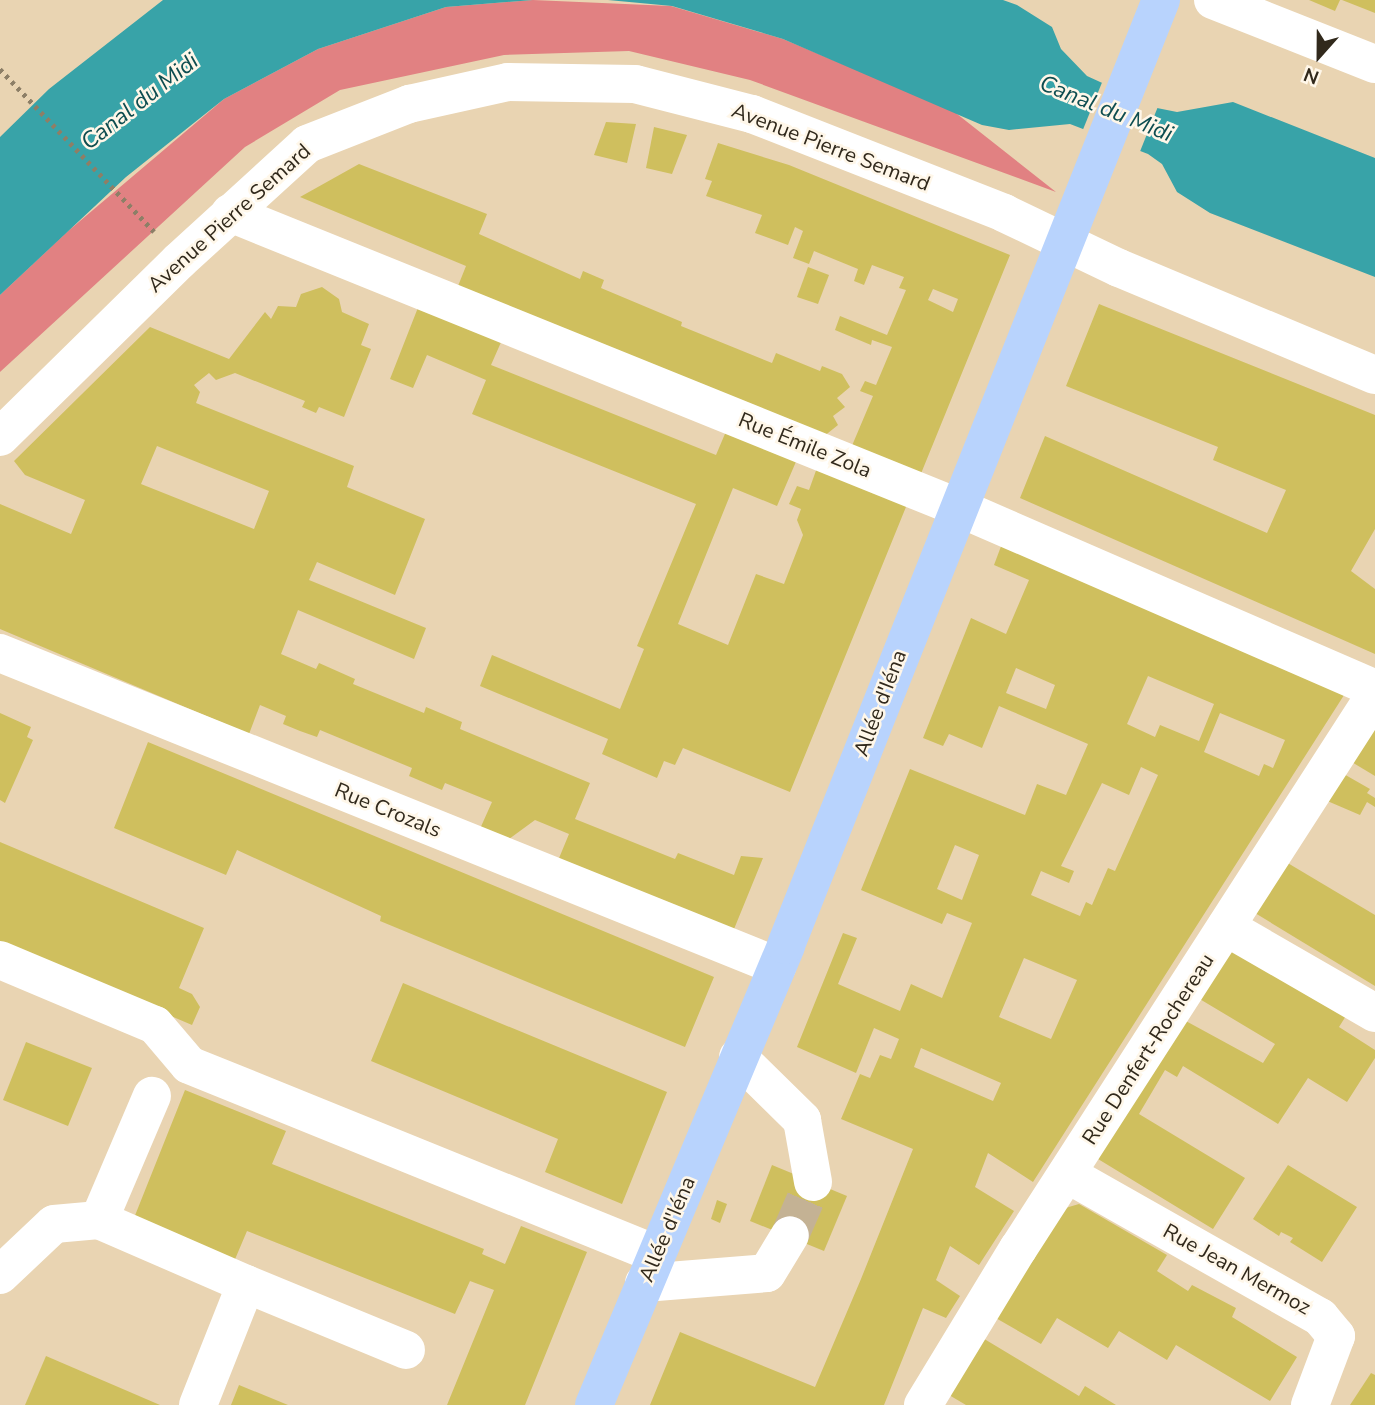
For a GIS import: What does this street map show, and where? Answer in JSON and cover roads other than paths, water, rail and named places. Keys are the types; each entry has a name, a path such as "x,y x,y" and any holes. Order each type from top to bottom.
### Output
{"main road":[{"name":"Allée d'Iéna","path":"594,1405 777,966 957,506 1072,232 1161,0"}],"street":[{"path":"1213,0 1375,64"},
{"name":"Avenue Pierre Semard","path":"0,437 230,213 307,144 408,104 508,82 635,84 752,114 1072,232 1375,375"},
{"name":"Rue Émile Zola","path":"230,213 957,506 1375,689"},
{"name":"Rue Crozals","path":"0,653 777,966"},
{"name":"Rue Denfert-Rochereau","path":"925,1404 1067,1174 1375,695"},
{"path":"1226,927 1375,1013"},
{"path":"0,960 155,1024 188,1065 650,1269 767,1273 790,1235"},
{"path":"738,1056 802,1120 813,1182"},
{"path":"99,1220 152,1096"},
{"name":"Rue Jean Mermoz","path":"1067,1174 1321,1317 1336,1336 1310,1405"},
{"path":"0,1275 54,1224 99,1220 406,1350"},
{"path":"198,1405 246,1284"}],"water":[{"name":"Canal du Midi","path":"163,0 533,0 446,7 318,49 224,99 126,177 0,295 0,137 49,89"},
{"name":"Canal du Midi","path":"608,0 1003,0 1017,5 1052,27 1061,49 1087,76 1157,108 1177,112 1233,102 1375,158 1375,277 1210,213 1177,192 1162,164 1148,154 1070,124 1009,130 982,125 783,39 672,6"}],"tunnel":[{"path":"790,1235 813,1182"}]}
